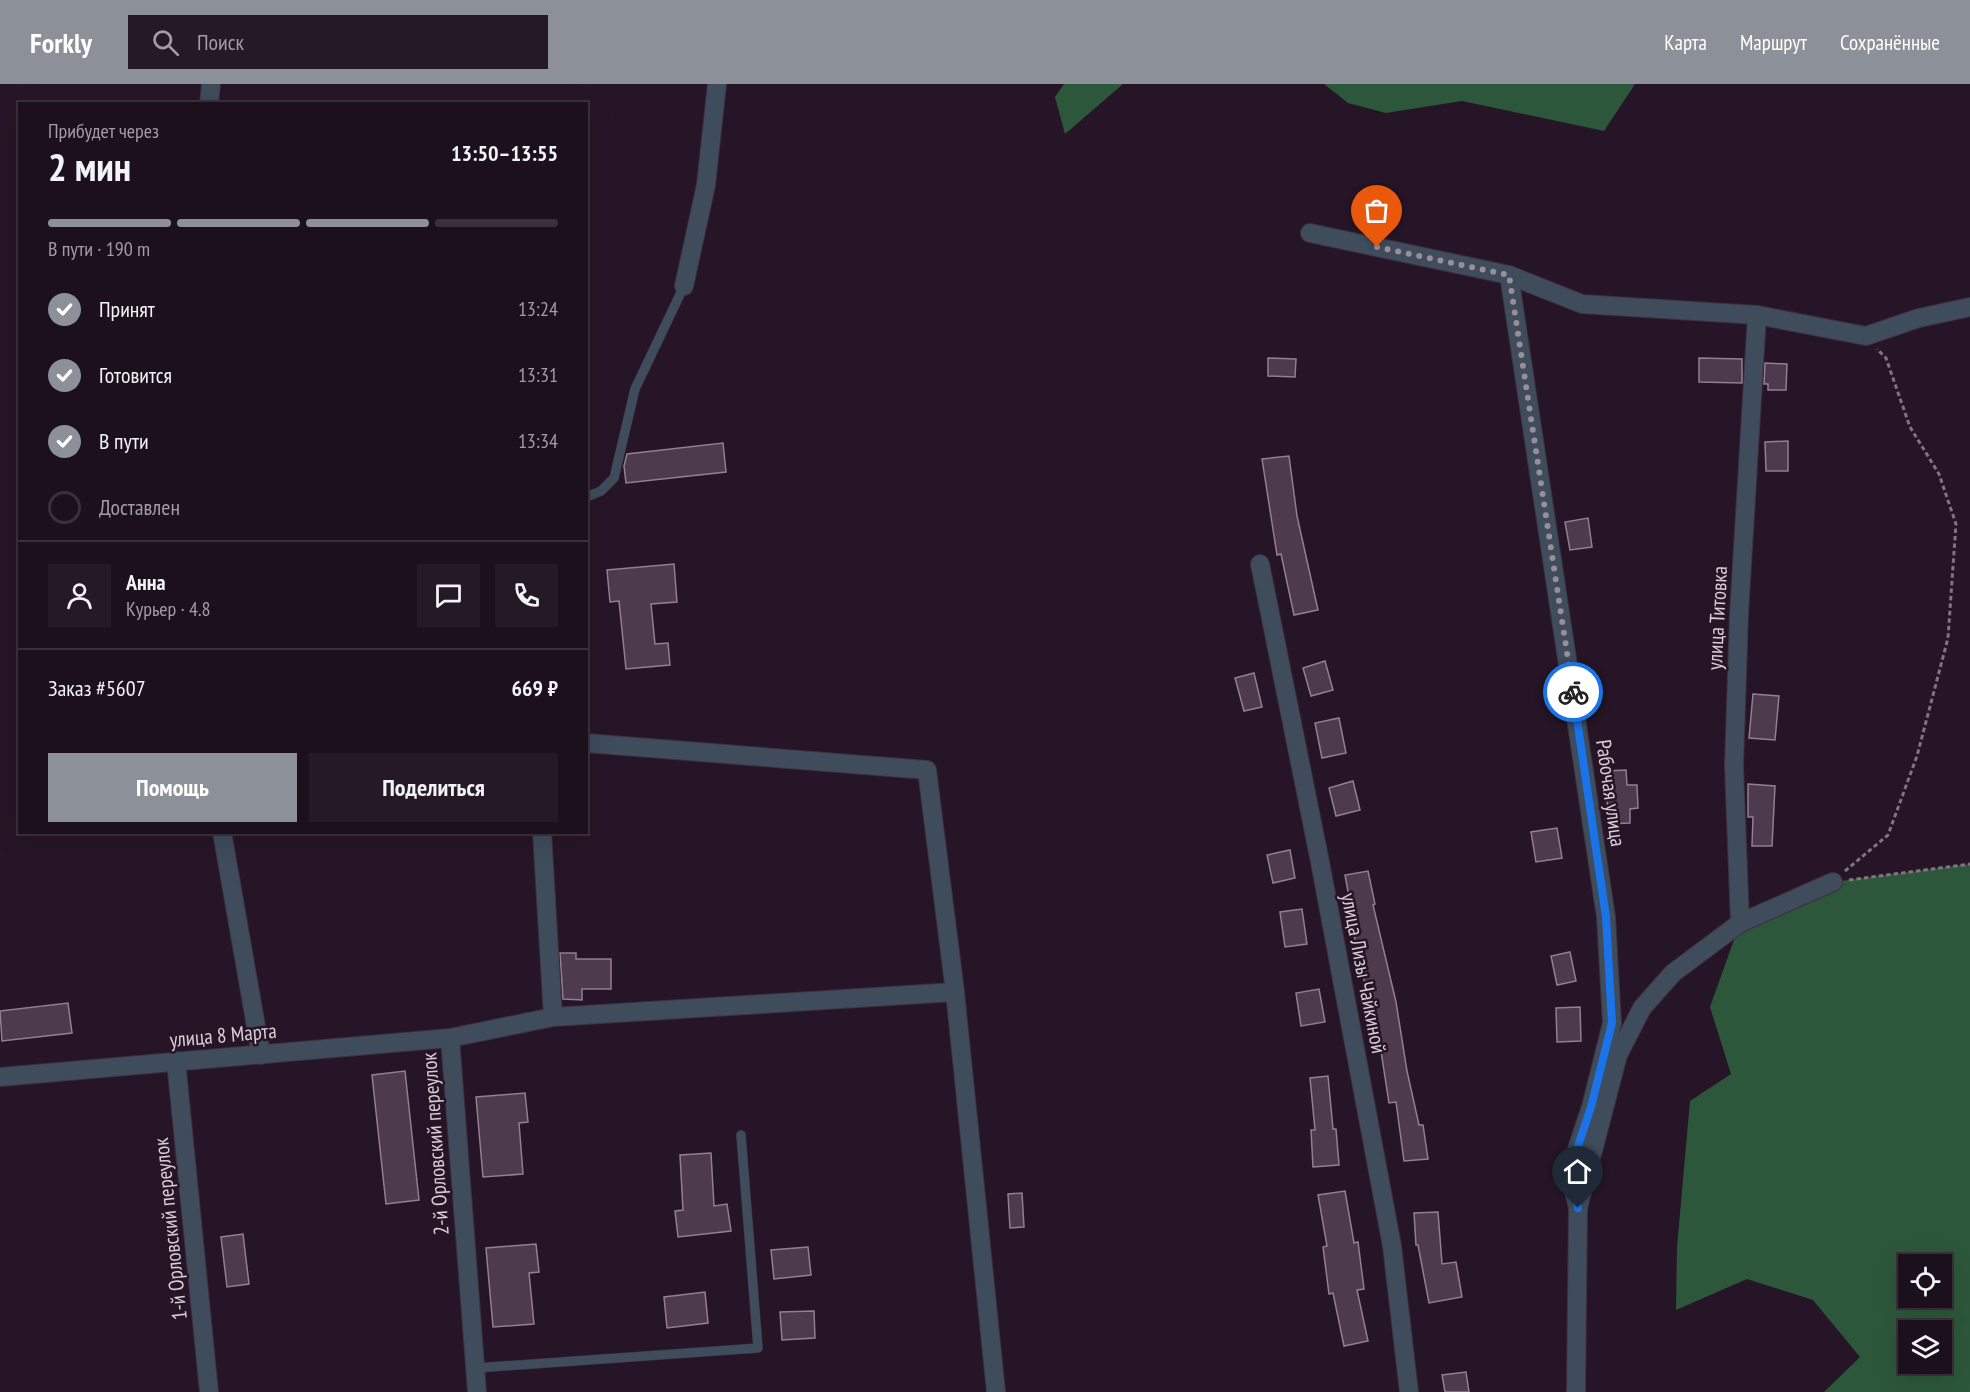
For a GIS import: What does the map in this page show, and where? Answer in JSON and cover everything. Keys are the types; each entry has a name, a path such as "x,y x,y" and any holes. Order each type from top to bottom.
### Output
{"street":[{"path":"209,102 211,84"},
{"path":"684,286 706,185 717,84"},
{"path":"1310,233 1509,275 1582,304 1757,315 1866,336 1919,318 1970,307"},
{"name":"Рабочая улица","path":"1509,275 1606,917 1612,1023 1591,1107 1574,1158 1573,1187 1578,1208"},
{"name":"улица Титовка","path":"1740,922 1734,766 1739,614 1757,315"},
{"name":"улица Лизы Чайкиной","path":"1260,564 1322,873 1392,1246 1409,1392"},
{"path":"588,743 927,770 955,992 996,1392"},
{"path":"222,834 261,1055"},
{"path":"542,834 553,1017"},
{"path":"1576,1392 1578,1208 1618,1056 1642,1008 1672,974 1740,922 1833,882"},
{"name":"2-й Орловский переулок","path":"477,1392 450,1038 553,1017 955,992"},
{"name":"улица 8 Марта","path":"0,1077 450,1038"},
{"name":"1-й Орловский переулок","path":"176,1062 209,1392"}],"lane":[{"path":"588,496 601,491 614,478 635,389 684,286"},
{"path":"475,1368 758,1348 741,1135"}],"path":[{"path":"1833,882 1888,835 1917,756 1948,638 1956,524 1939,474 1910,427 1886,358 1866,336"},
{"path":"1833,882 1970,864"}],"green space":[{"path":"1064,84 1123,84 1065,134 1055,97"},
{"path":"1324,84 1635,84 1604,131 1462,101 1386,113 1348,103"},
{"path":"1970,864 1970,1392 1824,1392 1860,1357 1813,1300 1747,1279 1676,1310 1677,1247 1690,1101 1731,1074 1710,1007 1740,923 1833,882"}],"building":[{"path":"1268,358 1296,359 1295,377 1268,376"},
{"path":"1699,358 1742,359 1742,383 1699,382"},
{"path":"1765,363 1787,364 1786,390 1768,390 1768,384 1764,384"},
{"path":"1788,441 1788,471 1766,471 1765,442"},
{"path":"723,443 726,472 626,483 624,466 627,454"},
{"path":"1289,456 1297,516 1318,610 1294,615 1281,554 1277,555 1262,459"},
{"path":"1588,518 1592,547 1570,550 1565,522"},
{"path":"674,564 677,602 651,604 655,644 668,643 670,665 626,669 619,601 610,602 607,570"},
{"path":"1325,661 1333,690 1311,696 1303,668"},
{"path":"1254,673 1262,707 1244,711 1235,678"},
{"path":"1753,694 1779,696 1775,740 1749,738"},
{"path":"1339,718 1346,753 1322,758 1315,723"},
{"path":"1626,770 1627,785 1637,785 1638,808 1630,809 1630,823 1608,824 1606,771"},
{"path":"1353,781 1360,810 1336,816 1329,788"},
{"path":"1748,784 1775,786 1772,846 1752,846 1753,817 1748,817"},
{"path":"1557,828 1562,858 1536,862 1531,832"},
{"path":"1290,850 1295,878 1273,883 1267,855"},
{"path":"1368,871 1375,904 1373,905 1396,1002 1407,1071 1419,1125 1423,1125 1428,1159 1404,1161 1396,1102 1389,1103 1374,1006 1370,1007 1353,931 1355,930 1345,875"},
{"path":"1302,909 1307,944 1285,947 1280,912"},
{"path":"1570,952 1576,981 1557,985 1551,956"},
{"path":"560,953 576,953 576,959 611,959 611,989 582,989 582,1000 563,999"},
{"path":"1319,989 1325,1022 1301,1026 1296,993"},
{"path":"68,1003 72,1033 2,1041 0,1011"},
{"path":"1580,1007 1581,1041 1557,1042 1556,1008"},
{"path":"405,1071 419,1200 386,1204 372,1075"},
{"path":"1328,1076 1339,1165 1313,1167 1311,1130 1315,1130 1310,1078"},
{"path":"525,1093 528,1122 519,1123 523,1174 483,1177 476,1097"},
{"path":"711,1153 714,1206 727,1204 731,1231 678,1237 675,1211 683,1210 680,1155"},
{"path":"1345,1191 1354,1243 1358,1242 1364,1289 1357,1290 1368,1341 1344,1346 1333,1293 1329,1294 1323,1247 1327,1246 1318,1195"},
{"path":"1022,1193 1024,1227 1010,1228 1008,1194"},
{"path":"1438,1212 1442,1264 1456,1262 1462,1297 1429,1303 1418,1245 1416,1245 1414,1213"},
{"path":"243,1234 249,1284 227,1287 221,1237"},
{"path":"536,1244 539,1272 529,1273 534,1324 493,1327 486,1248"},
{"path":"808,1247 811,1275 774,1279 771,1250"},
{"path":"705,1292 708,1323 667,1328 664,1297"},
{"path":"814,1311 815,1338 782,1340 780,1312"},
{"path":"1466,1372 1469,1392 1445,1392 1442,1375"}],"way so far":[{"path":"1377,247 1509,275 1573,692"}],"route":[{"path":"1573,692 1606,917 1612,1023 1591,1107 1574,1158 1573,1187 1578,1208"}]}
